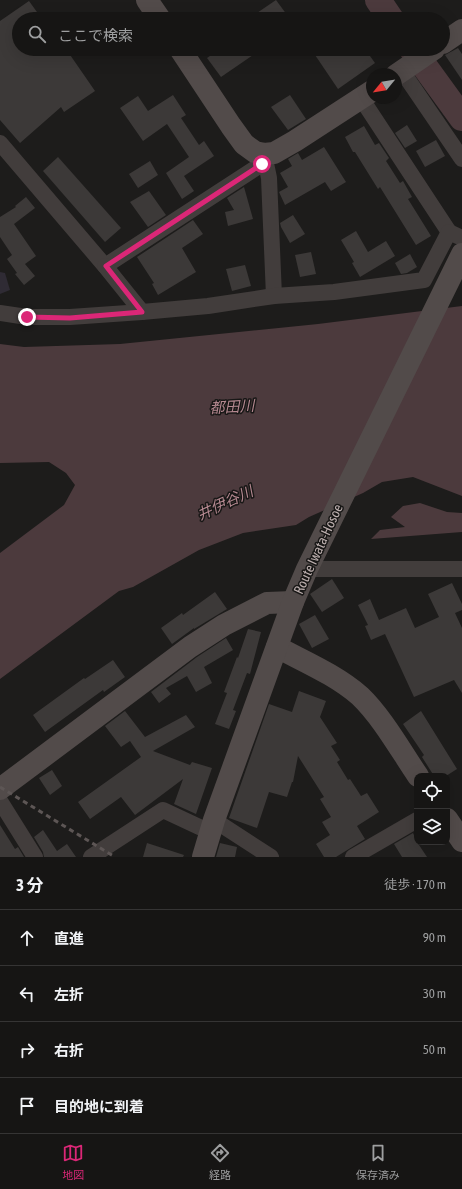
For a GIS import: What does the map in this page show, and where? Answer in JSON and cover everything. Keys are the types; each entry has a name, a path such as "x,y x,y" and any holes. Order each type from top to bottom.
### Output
{"street":[{"path":"147,0 155,12"},
{"path":"450,38 462,30"},
{"path":"185,56 244,144 255,152 264,154 274,153 295,142 366,95"},
{"path":"402,71 424,56"},
{"path":"402,77 462,159"},
{"path":"0,313 27,317 70,318 208,306 274,296 334,292 424,280 456,235 373,104"},
{"path":"0,143 106,266 142,312"},
{"path":"106,266 262,164 264,154"},
{"path":"264,154 269,178 274,296"},
{"name":"Route Iwata-Hosoe","path":"203,857 212,826 293,602 310,564 462,254"},
{"path":"310,564 462,569"},
{"path":"0,789 190,647 224,625 267,604 293,602"},
{"path":"277,648 334,677 360,696 384,724 416,773"},
{"path":"0,801 35,857"},
{"path":"91,857 163,810 212,826 271,857"},
{"path":"352,857 414,822"},
{"path":"450,823 462,841"}],"shaded area":[{"path":"0,272 5,273 10,290 0,294"}],"water":[{"path":"462,306 462,496 413,477 382,482 363,493 309,517 296,525 243,533 199,550 133,587 119,591 0,679 0,553 64,505 75,485 66,473 49,462 0,463 0,344 24,347 120,344 318,324"},
{"path":"420,503 447,512 462,513 462,532 371,539 380,530 405,527 391,517 403,506"}],"building":[{"path":"276,0 285,12 258,12"},
{"path":"29,1 37,12 13,12"},
{"path":"12,13 12,56 71,56 95,91 64,112 61,107 20,143 0,120 0,21"},
{"path":"458,48 462,54 462,80 446,56 450,56 450,52"},
{"path":"210,56 252,56 221,77 207,58"},
{"path":"316,56 370,56 375,63 338,89"},
{"path":"173,95 186,115 181,118 199,145 204,141 214,156 184,176 194,191 182,199 166,173 189,157 167,124 143,141 120,108 138,96 148,111"},
{"path":"290,95 306,119 288,130 271,107"},
{"path":"407,125 417,141 405,148 395,133"},
{"path":"364,126 375,145 379,143 389,158 386,161 400,183 403,181 412,197 408,199 431,236 416,245 380,187 378,189 355,152 353,152 345,137"},
{"path":"436,140 445,156 425,167 416,151"},
{"path":"324,147 346,182 331,191 325,182 285,205 279,192 288,187 280,173 292,166 288,159 298,153 302,160"},
{"path":"58,157 121,228 105,242 43,171"},
{"path":"150,161 158,175 138,188 129,174"},
{"path":"244,187 253,219 228,226 225,212 234,210 227,198"},
{"path":"149,191 166,215 148,227 130,202"},
{"path":"26,197 35,208 14,224 36,256 25,264 35,276 24,285 15,274 17,273 7,259 12,255 0,237 0,217 16,207 15,206"},
{"path":"293,215 305,234 290,243 280,223"},
{"path":"193,220 203,234 182,248 196,272 158,295 152,284 154,283 137,257"},
{"path":"356,231 368,252 386,241 395,256 360,277 352,263 354,262 341,240"},
{"path":"311,252 316,274 300,277 295,255"},
{"path":"410,254 417,267 407,273 401,274 395,263"},
{"path":"245,265 251,286 232,291 226,269"},
{"path":"332,579 344,598 322,612 310,594"},
{"path":"452,583 462,604 462,610 455,613 462,628 462,693 454,680 414,697 385,634 371,640 365,626 368,625 358,605 370,599 379,620 406,608 415,628 439,617 428,594"},
{"path":"215,592 227,609 194,628 172,644 161,628 182,613 183,615"},
{"path":"315,615 329,639 312,648 299,624"},
{"path":"248,629 261,632 250,674 247,673 233,710 236,711 229,729 215,724 227,693 224,692"},
{"path":"226,638 233,650 204,667 212,683 196,692 187,676 166,688 171,694 159,703 151,692 197,657"},
{"path":"113,660 125,677 104,692 103,690 45,732 33,715 84,678 85,679"},
{"path":"299,691 326,701 320,717 337,743 331,746 340,760 337,762 348,780 350,779 361,796 367,793 379,812 357,826 365,839 336,857 324,857 316,844 330,835 322,822 331,817 320,799 324,797 298,756 293,782 287,797 269,792 257,828 229,818 269,704 292,712"},
{"path":"125,711 145,737 186,715 195,727 153,751 190,765 192,762 212,768 196,814 174,804 183,779 135,815 121,797 90,819 78,802 141,757 130,741 121,747 105,726"},
{"path":"421,711 457,769 450,773 432,773 422,757 424,755 403,724"},
{"path":"52,770 62,786 50,795 39,778"},
{"path":"0,825 15,849 18,847 24,857 0,857"},
{"path":"43,830 57,851 67,844 76,857 44,857 43,852 34,837"},
{"path":"413,833 414,845 419,845 427,857 402,857 394,844"},
{"path":"147,843 184,855 183,857 143,857"},
{"path":"220,843 237,847 235,857 216,857"}],"waterway":[{"path":"378,0 386,12"},
{"path":"417,56 462,118"}],"railway":[{"path":"0,787 115,857"}],"route":[{"path":"27,317 70,318 142,312 106,266 262,164"}],"water label":[{"name":"都田川","path":"232,407"},
{"name":"井伊谷川","path":"225,503"}]}
